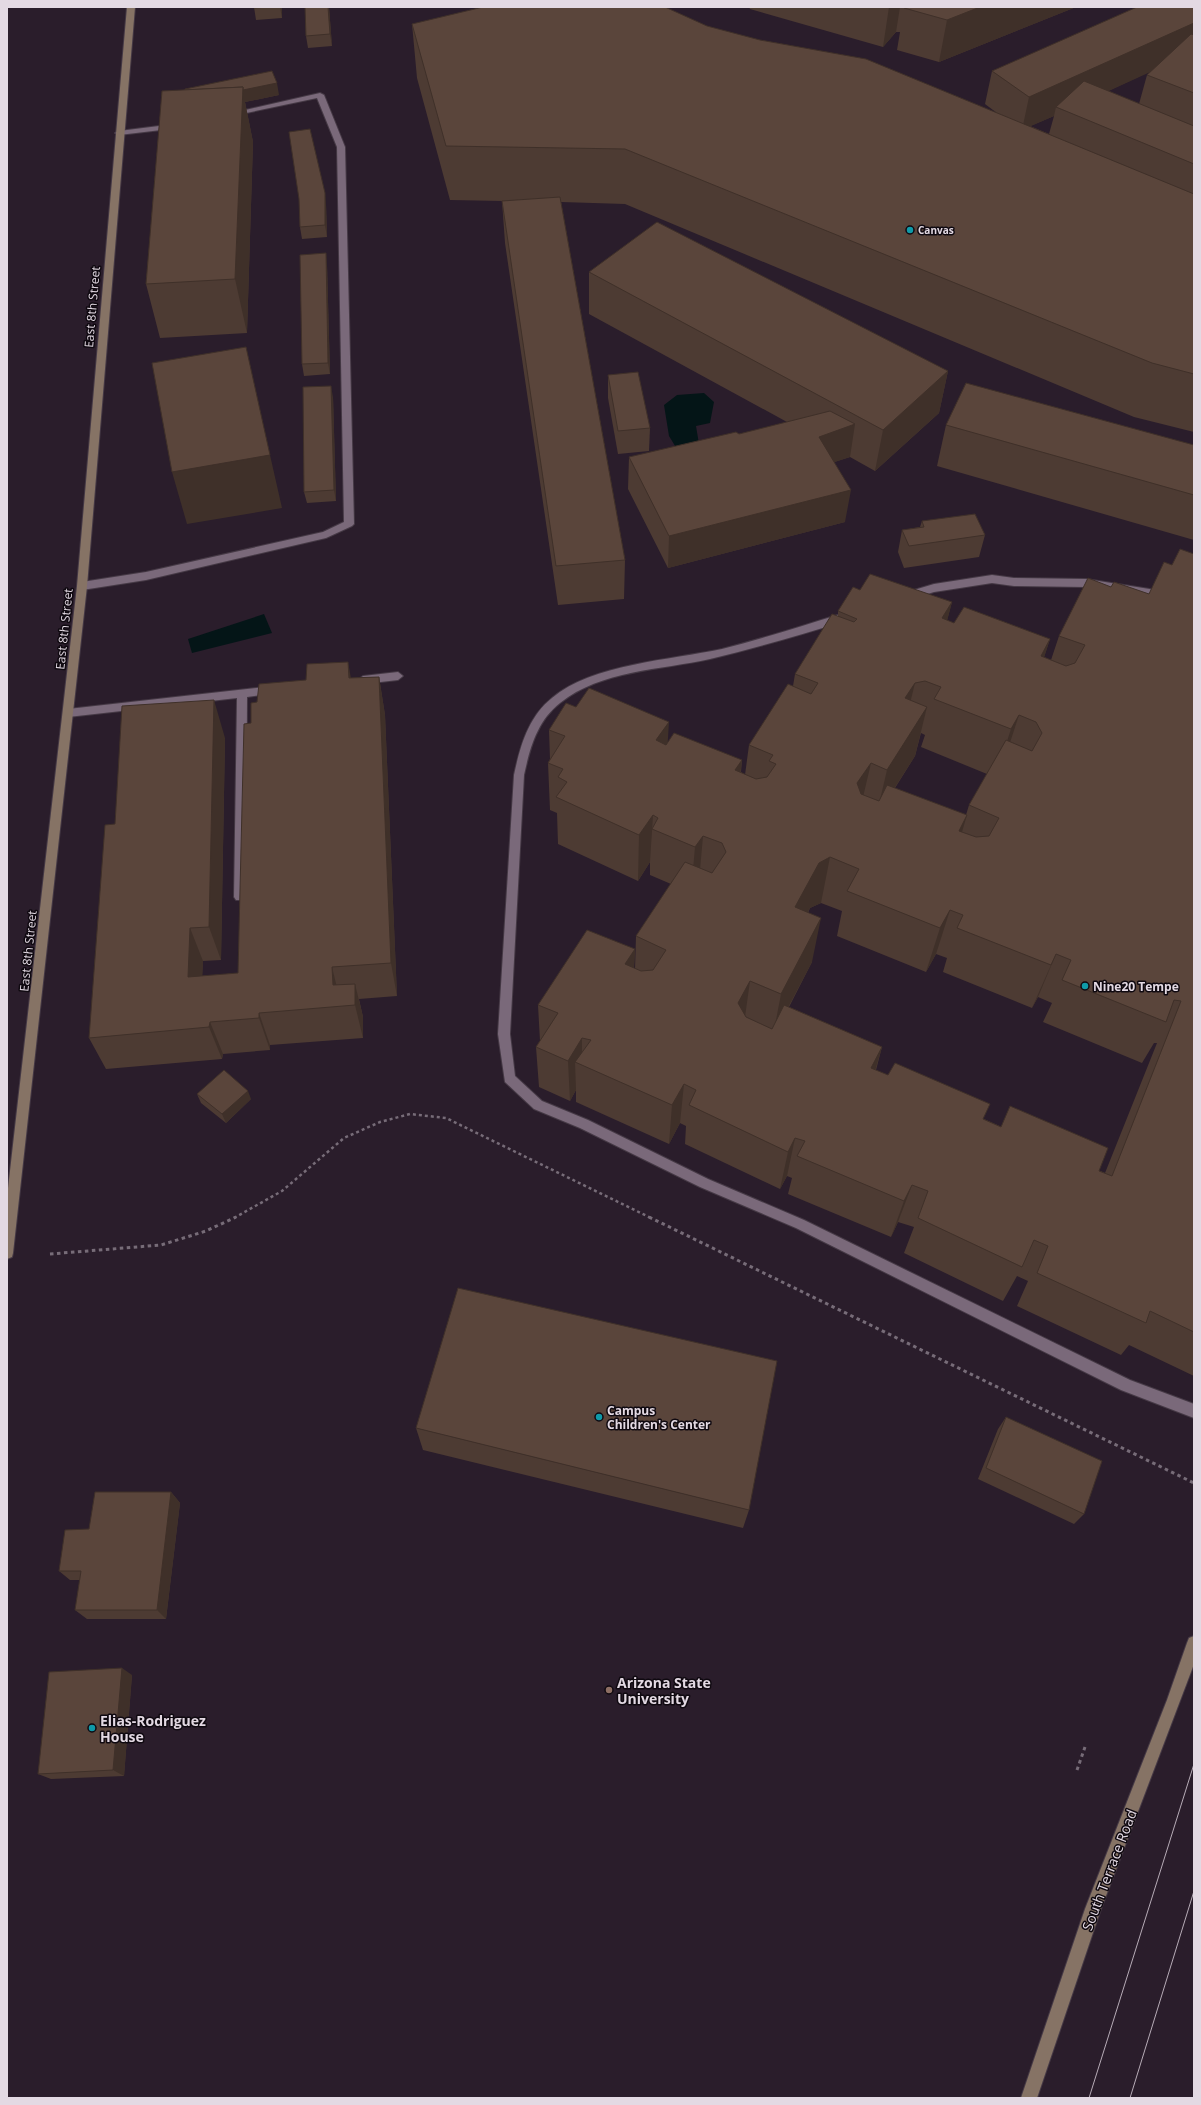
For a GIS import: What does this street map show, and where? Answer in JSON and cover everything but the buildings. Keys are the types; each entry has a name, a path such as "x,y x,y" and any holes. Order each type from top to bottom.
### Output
{"street":[{"name":"East 8th Street","path":"7,1253 82,586 119,133 131,7"},
{"name":"South Terrace Road","path":"1029,2098 1093,1909 1174,1700 1194,1643"}],"lane":[{"path":"82,586 146,576 326,535 349,524 341,147 320,94 222,116"},
{"path":"119,133 185,124"},
{"path":"898,599 934,588 992,579 1014,582 1086,583 1194,600"},
{"path":"855,613 799,632 708,655 620,672 576,688 556,700 538,720 526,743 519,775 504,1034 510,1078 538,1105 584,1124 704,1183 800,1224 1126,1385 1194,1411"},
{"path":"351,681 398,676"},
{"path":"68,713 288,688"},
{"path":"240,907 242,694"}],"path":[{"path":"50,1254 161,1245 206,1230 244,1213 282,1191 344,1138 380,1122 410,1114 446,1118 1194,1483"},
{"path":"1077,1770 1085,1747"}],"shaded area":[{"path":"704,393 714,402 710,423 696,426 700,450 680,454 669,436 664,405 677,395"},
{"path":"264,614 272,633 192,653 188,639"}],"tram line":[{"path":"1089,2098 1194,1764"},
{"path":"1130,2098 1194,1891"}],"place":[{"name":"Canvas","path":"910,230"},
{"name":"Nine20 Tempe","path":"1085,986"},
{"name":"Campus Children's Center","path":"599,1417"},
{"name":"Arizona State University","path":"609,1690"},
{"name":"Elias-Rodriguez House","path":"92,1728"}]}
